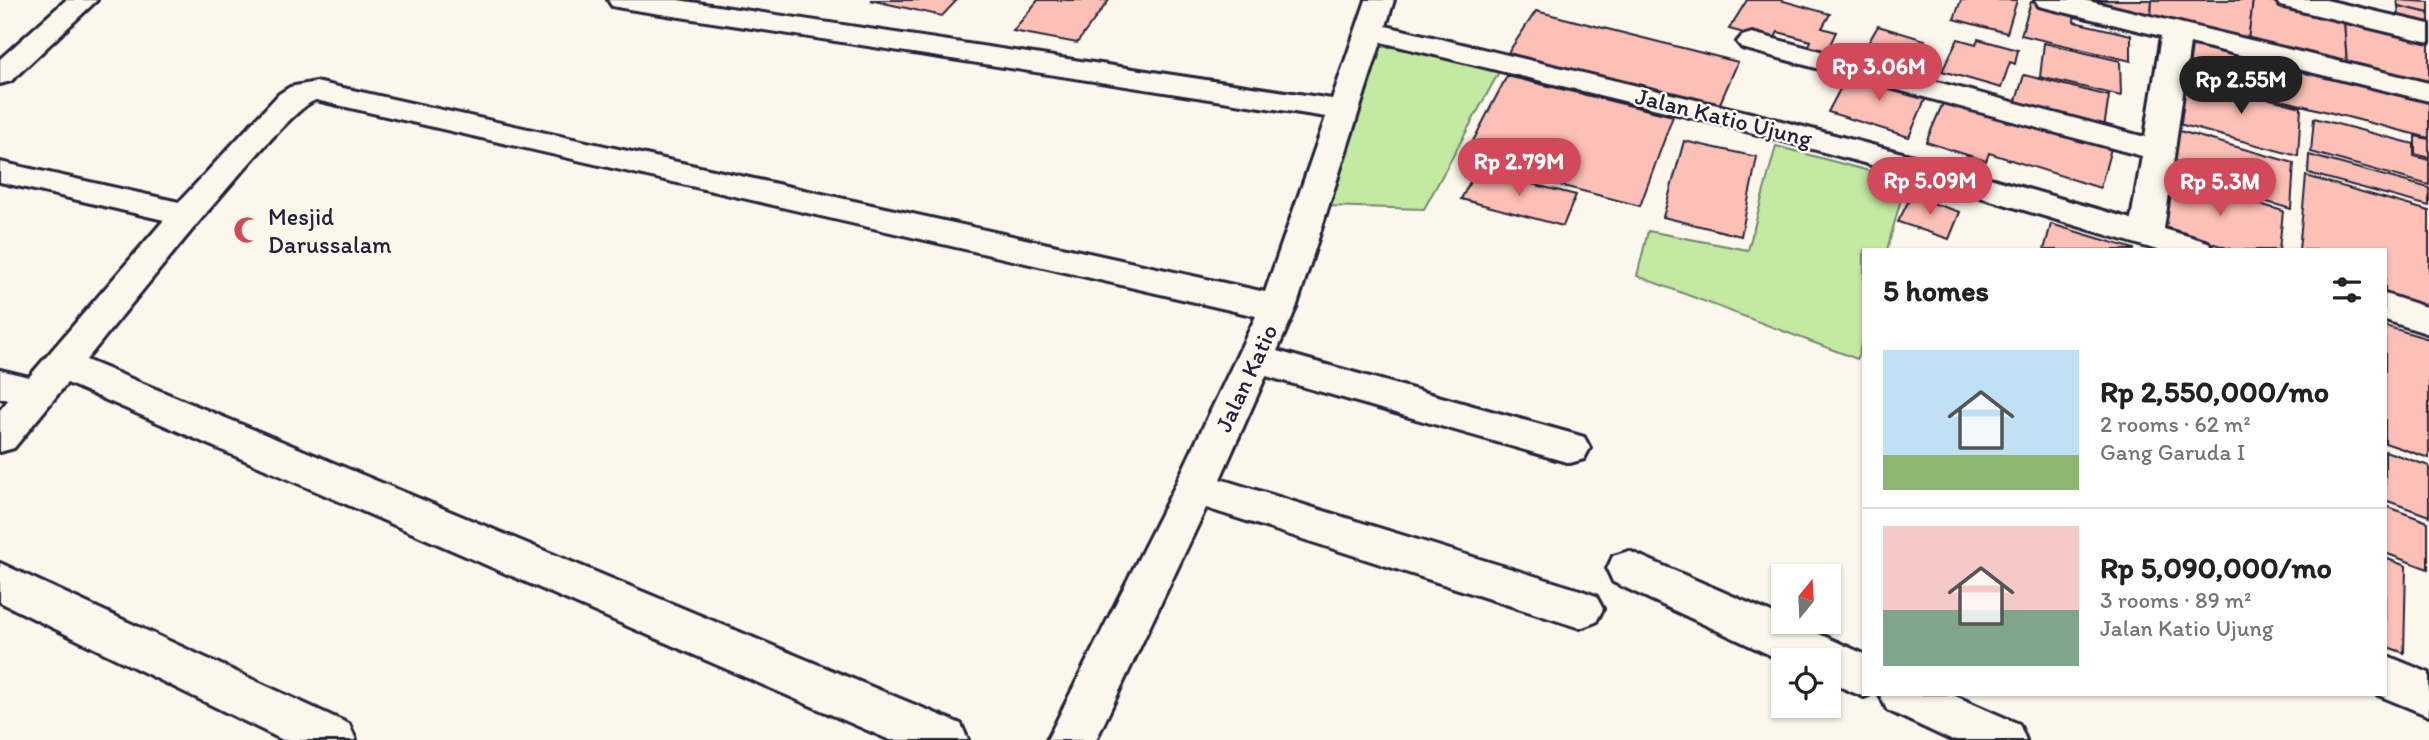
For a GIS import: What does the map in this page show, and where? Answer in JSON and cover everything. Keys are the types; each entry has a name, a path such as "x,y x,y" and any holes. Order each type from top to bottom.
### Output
{"street":[{"path":"0,75 83,0"},
{"path":"622,0 706,6 1343,110"},
{"path":"2049,0 2429,92"},
{"path":"2290,0 2429,33"},
{"name":"Jalan Katio","path":"1071,740 1195,488 1278,308 1375,16"},
{"name":"Jalan Katio Ujung","path":"1375,16 1909,165 2189,248"},
{"path":"2146,235 2177,30"},
{"path":"1752,42 2158,150"},
{"path":"0,437 187,215 290,101 301,94 327,91 1278,308"},
{"path":"0,172 187,215"},
{"path":"2387,308 2429,321"},
{"path":"1256,359 1570,448"},
{"path":"0,384 49,379 944,740"},
{"path":"1195,488 1580,609"},
{"path":"1629,569 1802,648"},
{"path":"0,581 332,740"},
{"path":"1841,666 1862,675"},
{"path":"2387,677 2429,695"},
{"path":"1906,696 2002,740"}],"green space":[{"path":"1379,47 1395,47 1499,72 1424,209 1326,206"},
{"path":"1776,146 1906,181 1888,248 1862,248 1862,342 1857,359 1637,276 1648,231 1748,250"}],"building":[{"path":"870,0 957,0 942,16"},
{"path":"1038,0 1109,0 1077,43 1013,31"},
{"path":"1747,0 1780,0 1830,14 1822,28 1836,32 1826,53 1808,48 1811,41 1778,32 1773,41 1729,29"},
{"path":"1961,0 2017,0 2007,33 1954,19"},
{"path":"2152,0 2151,18 2085,2"},
{"path":"2152,0 2253,0 2248,41 2151,18"},
{"path":"2253,0 2265,0 2344,18 2347,66 2248,41"},
{"path":"2397,0 2429,2 2429,13 2398,6"},
{"path":"2031,2 2075,12 2074,22 2131,35 2131,61 2021,35"},
{"path":"2398,6 2429,13 2429,24 2399,17"},
{"path":"1536,11 1738,62 1718,108 1508,53"},
{"path":"2344,18 2429,38 2429,84 2347,66"},
{"path":"1878,26 1925,40 1909,72 1860,57"},
{"path":"2193,38 2429,96 2429,138 2188,76"},
{"path":"1958,39 1976,44 1978,39 2018,50 2015,64 2010,62 2001,88 1942,71"},
{"path":"2044,43 2120,61 2121,96 2040,77"},
{"path":"1850,70 1928,93 1909,137 1828,112"},
{"path":"2024,75 2109,96 2104,128 2015,104"},
{"path":"1507,76 1673,116 1640,206 1463,160"},
{"path":"2187,77 2301,107 2298,156 2179,124"},
{"path":"1946,96 2112,145 2100,188 1989,153 1986,161 1926,142"},
{"path":"2314,118 2414,144 2414,156 2429,160 2429,185 2311,152"},
{"path":"2176,130 2294,163 2291,209 2169,173"},
{"path":"2415,136 2429,139 2429,158 2415,154"},
{"path":"1684,141 1757,157 1741,236 1663,217"},
{"path":"2309,155 2429,188 2429,206 2308,173"},
{"path":"1476,170 1576,195 1563,226 1461,199"},
{"path":"2306,176 2429,211 2429,309 2387,296 2387,248 2299,248"},
{"path":"2169,177 2283,211 2279,248 2227,248 2158,226"},
{"path":"1911,196 1960,212 1949,239 1898,222"},
{"path":"2051,224 2131,248 2045,248"},
{"path":"2387,327 2429,339 2429,458 2387,444"},
{"path":"2387,452 2429,466 2429,516 2387,501"},
{"path":"2387,507 2428,522 2428,569 2387,554"},
{"path":"2387,559 2406,566 2404,653 2387,647"}],"place":[{"name":"Mesjid Darussalam","path":"247,230"}]}
